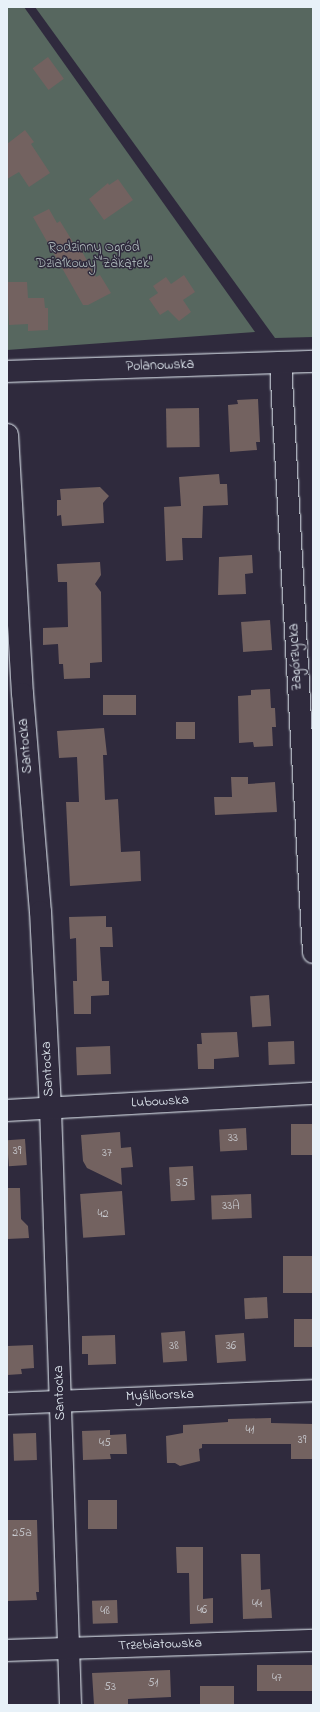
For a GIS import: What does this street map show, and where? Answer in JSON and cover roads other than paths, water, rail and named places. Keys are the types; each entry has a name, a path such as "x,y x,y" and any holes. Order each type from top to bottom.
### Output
{"street":[{"name":"Polanowska","path":"7,371 313,361"},
{"name":"Zagórzycka","path":"280,362 313,952"},
{"name":"Santocka","path":"7,434 22,693 40,911 50,1108 70,1705"},
{"name":"Lubowska","path":"7,1110 313,1093"},
{"name":"Myśliborska","path":"7,1403 313,1390"},
{"name":"Trzebiatowska","path":"7,1650 313,1640"}],"park label":[{"name":"Rodzinny Ogród Działkowy \"Zakątek\"","path":"94,256"}]}
